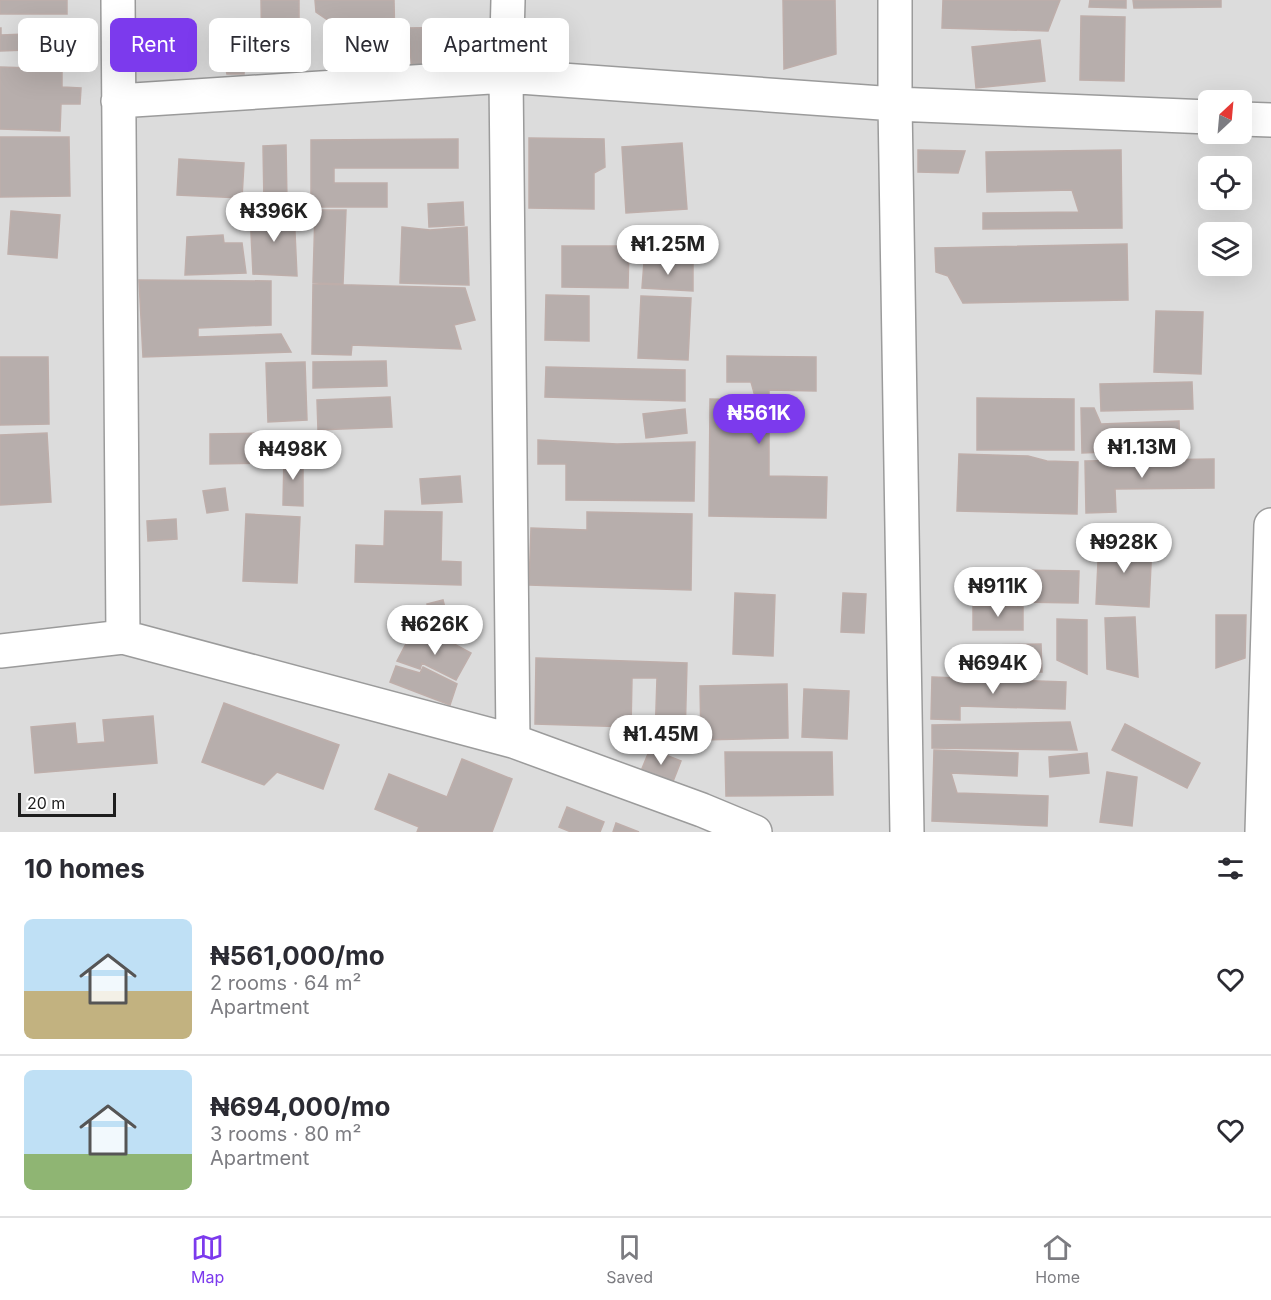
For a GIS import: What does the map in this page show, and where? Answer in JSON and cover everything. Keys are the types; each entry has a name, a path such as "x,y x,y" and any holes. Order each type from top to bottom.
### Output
{"street":[{"path":"118,0 123,637"},
{"path":"508,0 506,76 513,741"},
{"path":"895,0 907,832"},
{"path":"118,101 506,76 895,104 1198,117"},
{"path":"1252,119 1271,120"},
{"path":"1262,832 1271,525"},
{"path":"0,651 123,637 513,741 702,810 755,832"}],"shaded area":[{"path":"0,0 1271,0 1271,832 0,832"}],"building":[{"path":"0,0 67,0 67,14 0,14"},
{"path":"261,0 299,0 299,18 261,18"},
{"path":"315,0 394,0 394,18 325,18 316,12"},
{"path":"783,0 835,0 836,54 784,69"},
{"path":"943,0 1060,0 1048,31 942,28"},
{"path":"1090,0 1126,0 1126,8 1089,7"},
{"path":"1133,0 1221,0 1221,7 1134,8"},
{"path":"1081,16 1125,17 1124,81 1080,80"},
{"path":"0,28 1,35 18,34 18,50 0,51"},
{"path":"410,28 422,28 422,69 412,70"},
{"path":"1040,40 1045,81 976,88 972,47"},
{"path":"0,67 18,68 18,72 62,72 62,87 81,88 80,104 61,104 60,131 0,129"},
{"path":"227,72 244,72 244,74 227,74"},
{"path":"0,137 69,137 70,196 0,197"},
{"path":"529,138 604,139 605,167 594,173 594,209 529,208"},
{"path":"458,139 458,168 334,168 334,183 387,183 387,207 311,207 311,140"},
{"path":"682,143 687,209 626,213 622,147"},
{"path":"286,145 287,202 264,202 263,146"},
{"path":"918,150 965,151 958,173 918,172"},
{"path":"1121,150 1122,228 983,229 983,213 1079,212 1072,190 987,192 986,152"},
{"path":"179,159 244,163 242,198 177,195"},
{"path":"463,202 464,225 429,227 428,204"},
{"path":"315,210 346,210 343,284 313,283"},
{"path":"11,211 60,215 57,258 8,254"},
{"path":"294,211 297,276 253,274 250,212"},
{"path":"402,227 430,230 467,227 469,285 400,283"},
{"path":"223,235 224,243 242,243 246,273 185,275 187,237"},
{"path":"1127,244 1128,300 963,303 948,276 936,272 935,248"},
{"path":"562,246 629,246 628,288 562,287"},
{"path":"644,262 693,263 693,291 642,288"},
{"path":"139,280 271,281 271,325 198,328 198,337 281,334 291,352 143,357"},
{"path":"313,284 465,288 475,320 454,325 461,349 352,345 351,355 312,354"},
{"path":"546,295 589,296 589,341 545,340"},
{"path":"641,296 691,298 688,360 638,358"},
{"path":"1156,311 1203,312 1201,374 1154,372"},
{"path":"727,356 816,357 816,391 769,390 769,476 827,477 826,518 709,516 710,399 756,400 751,382 727,382"},
{"path":"0,357 48,357 49,424 0,425"},
{"path":"386,361 387,386 313,388 313,362"},
{"path":"305,362 307,420 268,422 266,363"},
{"path":"546,367 685,370 685,401 545,397"},
{"path":"1192,382 1193,409 1101,411 1100,384"},
{"path":"390,397 392,427 318,430 317,400"},
{"path":"977,398 1074,399 1074,450 977,450"},
{"path":"1081,408 1094,408 1101,424 1179,421 1180,454 1131,451 1082,453"},
{"path":"685,409 687,433 646,438 643,414"},
{"path":"47,433 51,502 0,505 0,435"},
{"path":"281,433 281,463 210,464 210,434"},
{"path":"538,440 617,444 695,442 694,501 566,500 566,464 538,464"},
{"path":"959,454 1028,456 1047,461 1078,462 1077,514 957,511"},
{"path":"284,456 303,456 303,506 283,505"},
{"path":"1214,459 1214,488 1115,489 1116,512 1086,513 1085,461"},
{"path":"460,476 462,502 422,504 420,479"},
{"path":"225,488 228,510 207,513 203,491"},
{"path":"385,511 442,512 441,561 461,562 461,585 355,582 356,545 384,546"},
{"path":"587,512 692,514 691,590 529,585 531,528 587,530"},
{"path":"246,514 300,517 297,583 243,581"},
{"path":"176,519 177,539 148,541 147,521"},
{"path":"1099,541 1152,543 1149,607 1096,604"},
{"path":"1016,570 1079,571 1078,603 1019,602 1015,593 1006,592 1005,600 984,598 985,583 1004,585 1015,581"},
{"path":"735,593 775,595 773,656 733,654"},
{"path":"843,593 866,594 864,633 841,632"},
{"path":"443,600 447,616 431,620 427,604"},
{"path":"973,606 1023,607 1023,630 973,630"},
{"path":"1216,615 1246,615 1245,658 1216,668"},
{"path":"1135,617 1138,677 1107,669 1105,618"},
{"path":"1057,619 1087,620 1087,674 1057,660"},
{"path":"409,638 445,639 471,653 456,680 422,663 420,669 397,661"},
{"path":"1041,644 1042,672 982,672 982,645"},
{"path":"536,658 687,663 685,739 655,739 657,678 632,678 631,727 535,724"},
{"path":"396,666 420,673 423,667 457,684 450,705 390,682"},
{"path":"932,677 1066,682 1065,709 960,706 960,720 931,719"},
{"path":"787,684 788,738 701,740 700,686"},
{"path":"804,689 849,691 847,739 802,737"},
{"path":"224,703 339,745 323,789 277,772 264,785 202,762"},
{"path":"153,716 157,763 35,773 31,727 75,723 77,744 105,742 103,720"},
{"path":"1070,722 1077,750 932,748 932,725"},
{"path":"1125,724 1200,763 1187,788 1112,750"},
{"path":"650,749 681,761 672,784 641,771"},
{"path":"934,750 1018,753 1017,776 951,773 957,793 1048,796 1047,826 932,821"},
{"path":"725,752 832,752 833,795 726,796"},
{"path":"1087,753 1089,773 1050,777 1049,757"},
{"path":"462,759 512,779 492,832 417,832 419,827 375,809 389,774 447,797"},
{"path":"1107,772 1137,777 1132,826 1100,822"},
{"path":"567,807 604,822 600,832 571,832 559,827"},
{"path":"616,823 639,832 613,832"}]}
